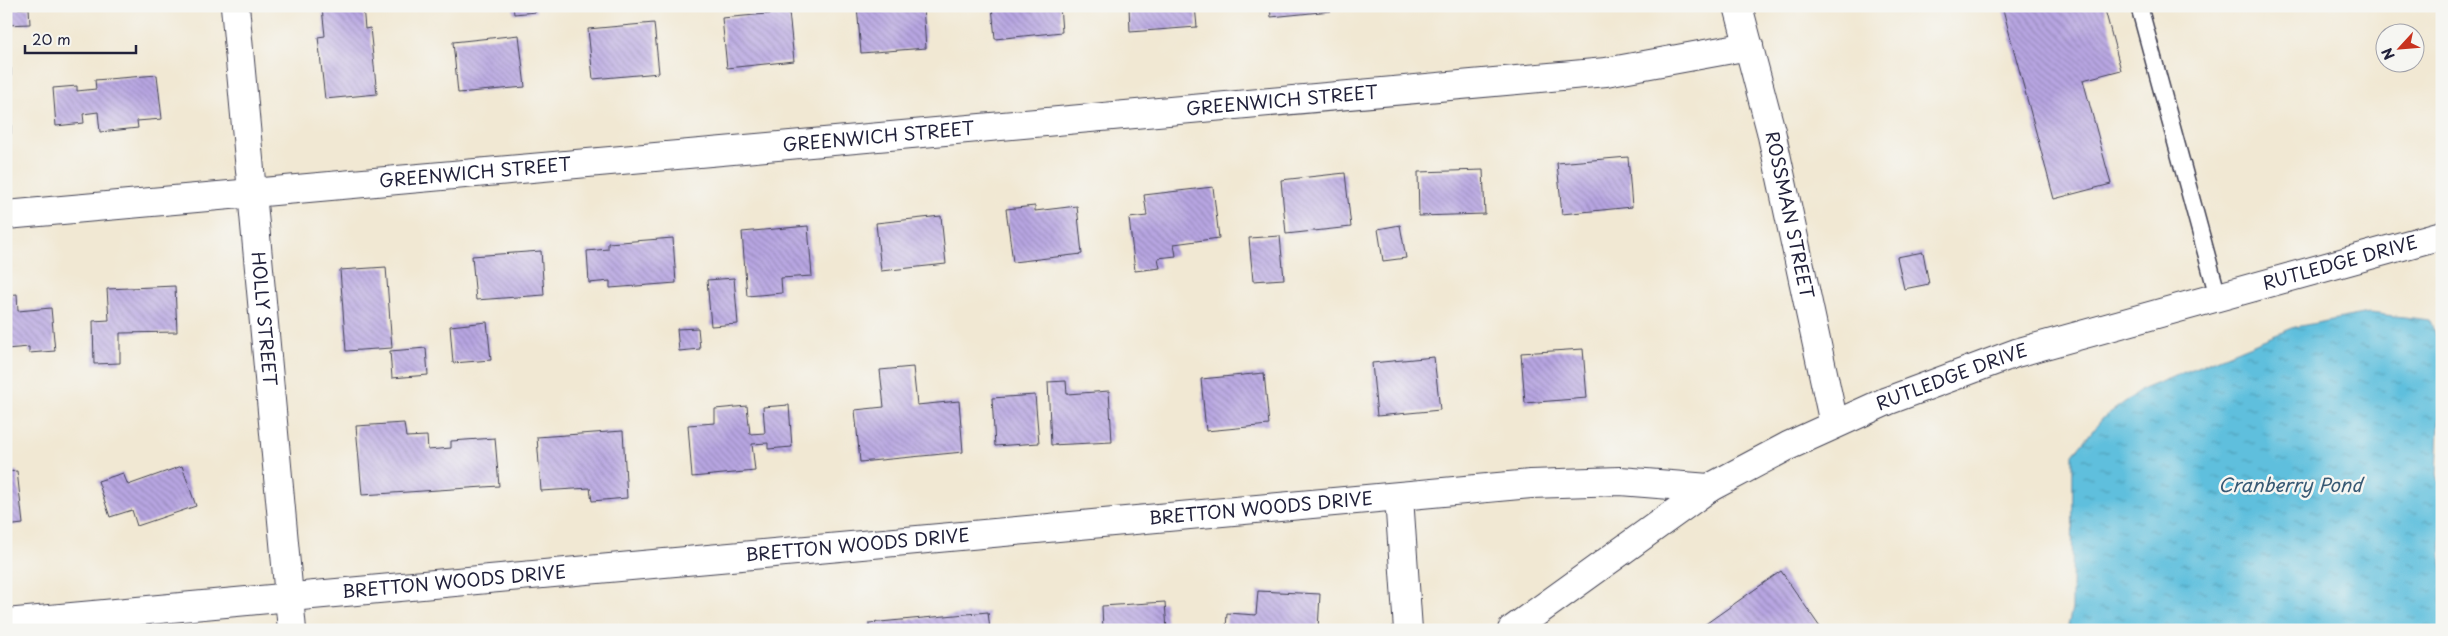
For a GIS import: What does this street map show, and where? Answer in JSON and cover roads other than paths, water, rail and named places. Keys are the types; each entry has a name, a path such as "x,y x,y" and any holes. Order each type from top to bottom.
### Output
{"street":[{"name":"HOLLY STREET","path":"235,6 292,630"},
{"name":"ROSSMAN STREET","path":"1738,6 1771,131 1834,424"},
{"name":"GREENWICH STREET","path":"6,215 1590,73 1673,62 1749,46"},
{"name":"RUTLEDGE DRIVE","path":"1512,630 1709,488 1752,463 1834,424 1928,384 1992,361 2442,235"},
{"name":"BRETTON WOODS DRIVE","path":"6,623 1576,481 1628,482 1709,488"},
{"path":"1399,497 1408,630"}],"lane":[{"path":"2139,6 2218,297"}],"water":[{"name":"Cranberry Pond","path":"2369,313 2430,320 2442,356 2437,474 2442,493 2442,630 2067,630 2072,609 2073,454 2104,417 2143,389 2295,327"}]}
